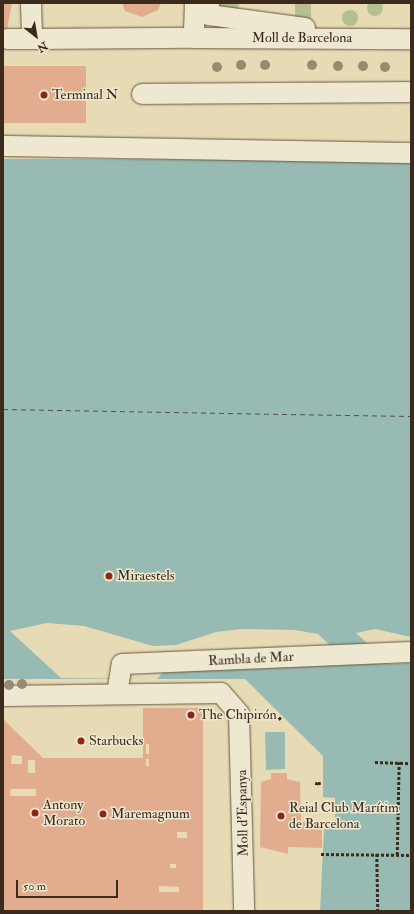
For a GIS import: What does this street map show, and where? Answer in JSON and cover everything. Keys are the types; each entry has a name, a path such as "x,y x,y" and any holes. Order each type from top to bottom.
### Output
{"street":[{"path":"31,3 32,39"},
{"path":"194,38 195,3"},
{"name":"Moll de Barcelona","path":"209,3 208,15 314,29 411,28"},
{"name":"Moll de Barcelona","path":"7,39 411,39"},
{"path":"142,94 411,92"},
{"path":"3,146 411,153"},
{"name":"Rambla de Mar","path":"117,694 122,664 411,652"},
{"name":"Moll d'Espanya","path":"117,694 221,693 239,714 244,911"},
{"path":"3,696 117,694"}],"path":[{"path":"279,717 282,721"},
{"path":"375,762 411,763"},
{"path":"397,855 399,762"},
{"path":"321,854 411,855"},
{"path":"378,854 378,911"}],"green space":[{"path":"375,0 382,5 383,8 378,15 375,16 368,11 367,8 372,1"},
{"path":"221,3 239,3 238,12 221,12"},
{"path":"295,3 311,3 311,24 295,24"},
{"path":"350,10 356,12 358,18 356,24 350,26 344,24 342,18 344,12"}],"water":[{"path":"3,159 411,160 411,911 320,911 324,829 335,828 335,798 323,797 323,756 245,679 3,679"},
{"path":"265,732 285,732 285,769 266,770"}],"pier":[{"path":"47,623 84,626 153,646 176,645 216,632 242,629 295,630 318,634 344,659 345,664 164,671 157,679 61,678 10,631"},
{"path":"375,629 411,637 411,663 390,664 356,633"}],"building":[{"path":"3,3 12,3 3,51"},
{"path":"122,3 161,3 158,10 142,17 125,11"},
{"name":"Terminal N","path":"3,66 86,66 86,123 3,123"},
{"name":"Maremagnum","path":"143,708 203,708 203,911 3,911 3,719 43,758 143,758","holes":["146,744 149,744 149,754 146,754","12,755 22,756 22,764 11,764","146,759 149,759 149,766 146,766","28,760 35,760 35,773 28,773","11,789 36,789 36,796 10,796","177,832 187,832 187,838 177,838","170,864 176,864 176,868 170,868","159,886 179,887 179,892 159,892"]},
{"name":"Reial Club Marítim de Barcelona","path":"271,773 287,773 287,779 300,782 301,822 322,822 322,848 288,847 288,854 260,847 261,782 271,779"}],"ferry route":[{"path":"3,409 411,416"}],"place":[{"name":"Terminal N","path":"44,95"},
{"name":"Miraestels","path":"109,576"},
{"name":"The Chipirón","path":"191,715"},
{"name":"Starbucks","path":"81,741"},
{"name":"Antony Morato","path":"35,813"},
{"name":"Maremagnum","path":"103,814"},
{"name":"Reial Club Marítim de Barcelona","path":"281,816"}]}
